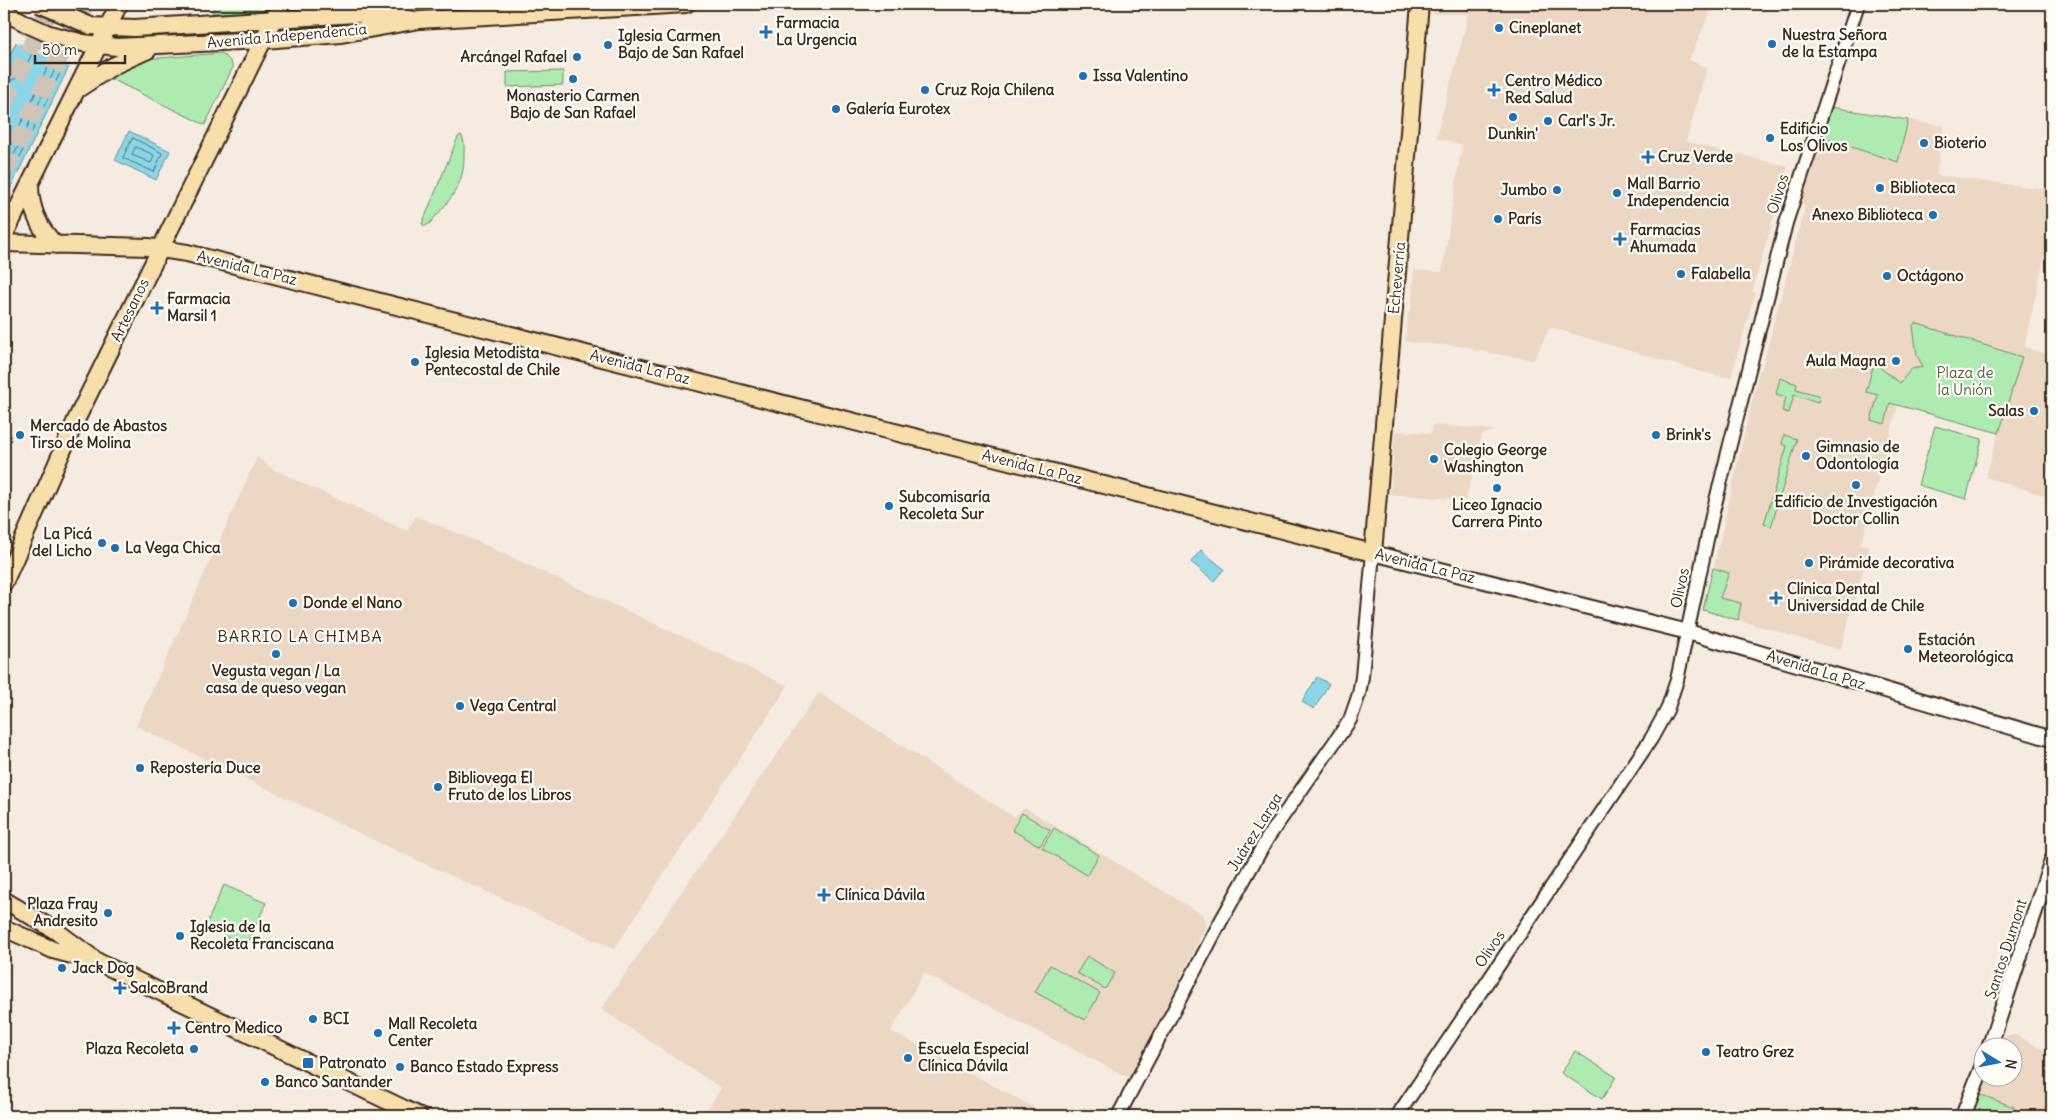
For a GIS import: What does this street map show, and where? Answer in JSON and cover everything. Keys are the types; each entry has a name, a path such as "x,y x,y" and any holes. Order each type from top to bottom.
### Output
{"main road":[{"name":"Avenida Independencia","path":"39,4 99,27 272,20 356,14 419,20"},
{"path":"4,236 76,90 90,45 99,27 119,4"},
{"name":"Artesanos","path":"4,583 76,420 281,4"},
{"name":"Avenida Independencia","path":"7,14 49,34 90,45 162,46 341,34 419,20 686,4"},
{"name":"Echeverría","path":"1374,553 1420,4"},
{"path":"76,90 113,66 162,46"},
{"path":"30,184 32,204 39,225 56,245"},
{"name":"Avenida La Paz","path":"4,243 160,248 187,253 1688,632 2052,739"},
{"name":"Santos Dumont","path":"1992,1038 2052,860"},
{"path":"4,900 56,931 98,962"},
{"path":"4,928 53,950 98,962 419,1116"},
{"path":"1963,1116 1974,1088"}],"street":[{"name":"Olivos","path":"1397,1116 1659,726 1672,696 1688,632 1714,509 1780,246 1804,164 1858,4"},
{"name":"Juárez Larga","path":"1118,1116 1222,919 1267,839 1350,720 1362,677 1374,553"}],"shaded area":[{"name":"Mall Barrio Independencia","path":"1434,4 1714,4 1689,60 1707,68 1686,141 1738,156 1739,154 1788,167 1752,292 1755,293 1731,377 1694,370 1550,327 1534,360 1472,350 1472,347 1405,342 1408,312 1411,311 1414,270 1442,272 1462,145 1436,138 1469,14 1433,14"},
{"path":"1831,107 1944,126 1936,175 2052,190 2052,222 2024,347 2052,356 2052,498 1986,477 1998,433 1898,405 1861,545 1870,547 1840,650 1704,610 1759,370 1761,371 1804,211 1802,188"},
{"name":"Colegio George Washington","path":"1432,425 1495,430 1482,435 1466,500 1390,494 1395,431 1431,433"},
{"name":"Vega Central","path":"257,457 274,470 407,531 416,516 481,543 788,686 614,949 401,853 136,726"},
{"name":"Clínica Dávila","path":"819,693 1014,817 1025,808 1203,915 1206,926 1131,1079 924,973 891,1031 1050,1116 704,1116 721,1088 601,1009"},
{"path":"2008,1035 2016,1035 2022,1038 2003,1038"},
{"path":"2024,1039 2052,1054 2052,1116 2019,1116 2014,1107 1979,1094 1982,1088 2024,1088"}],"green space":[{"path":"216,4 274,4 267,11 212,13"},
{"path":"222,53 233,67 205,125 105,76 134,60"},
{"path":"563,71 563,85 507,87 507,72"},
{"path":"1831,107 1908,120 1898,162 1820,137"},
{"path":"461,135 464,145 462,176 454,193 443,208 425,226 422,224 458,137"},
{"name":"Plaza de la Unión","path":"1915,323 2022,357 1999,433 1890,403 1885,424 1871,420 1878,395 1866,392 1874,363 1900,383 1911,369 1923,367 1917,355 1913,326"},
{"path":"1780,378 1797,384 1796,389 1820,396 1818,402 1794,395 1789,413 1782,411 1786,397 1776,394"},
{"path":"1935,426 1982,439 1966,499 1918,485"},
{"path":"1784,435 1797,439 1771,527 1764,524 1787,446 1782,444"},
{"path":"1713,568 1729,573 1720,598 1741,603 1738,620 1703,610"},
{"path":"1022,813 1050,830 1040,846 1012,830"},
{"path":"1054,828 1099,855 1087,875 1042,848"},
{"path":"224,885 266,903 247,946 205,927"},
{"path":"1087,956 1115,973 1105,989 1077,973"},
{"path":"1050,965 1100,993 1085,1020 1035,992"},
{"path":"1575,1051 1616,1077 1602,1099 1561,1073"},
{"path":"1979,1094 2014,1107 2019,1116 1972,1116"}],"water":[{"path":"34,4 99,4 4,202 4,68"},
{"path":"129,131 170,151 156,180 115,160"},
{"path":"1201,550 1224,569 1214,581 1191,562"},
{"path":"1317,677 1329,684 1314,709 1302,702"}],"pier":[{"path":"31,4 81,4 98,12 71,68 14,41"}],"tunnel":[{"path":"4,103 52,4"},
{"path":"4,171 85,4"}],"place":[{"name":"Cineplanet","path":"1499,28"},
{"name":"Farmacia La Urgencia","path":"766,32"},
{"name":"Nuestra Señora de la Estampa","path":"1772,44"},
{"name":"Iglesia Carmen Bajo de San Rafael","path":"608,45"},
{"name":"Arcángel Rafael","path":"577,57"},
{"name":"Issa Valentino","path":"1083,76"},
{"name":"Monasterio Carmen Bajo de San Rafael","path":"573,79"},
{"name":"Cruz Roja Chilena","path":"925,90"},
{"name":"Centro Médico Red Salud","path":"1494,90"},
{"name":"Galería Eurotex","path":"836,109"},
{"name":"Dunkin'","path":"1513,117"},
{"name":"Carl's Jr.","path":"1548,121"},
{"name":"Edificio Los Olivos","path":"1770,138"},
{"name":"Bioterio","path":"1924,143"},
{"name":"Cruz Verde","path":"1648,157"},
{"name":"Biblioteca","path":"1880,188"},
{"name":"Jumbo","path":"1557,190"},
{"name":"Mall Barrio Independencia","path":"1617,193"},
{"name":"Anexo Biblioteca","path":"1933,215"},
{"name":"París","path":"1498,219"},
{"name":"Farmacias Ahumada","path":"1620,239"},
{"name":"Falabella","path":"1681,274"},
{"name":"Octágono","path":"1887,276"},
{"name":"Farmacia Marsil 1","path":"157,308"},
{"name":"Aula Magna","path":"1896,361"},
{"name":"Iglesia Metodista Pentecostal de Chile","path":"415,362"},
{"name":"Salas","path":"2034,411"},
{"name":"Mercado de Abastos Tirso de Molina","path":"20,435"},
{"name":"Brink's","path":"1656,435"},
{"name":"Gimnasio de Odontología","path":"1806,456"},
{"name":"Colegio George Washington","path":"1434,459"},
{"name":"Edificio de Investigación Doctor Collin","path":"1856,485"},
{"name":"Liceo Ignacio Carrera Pinto","path":"1497,488"},
{"name":"Subcomisaría Recoleta Sur","path":"889,506"},
{"name":"La Picá del Licho","path":"102,543"},
{"name":"La Vega Chica","path":"115,548"},
{"name":"Pirámide decorativa","path":"1809,563"},
{"name":"Clínica Dental Universidad de Chile","path":"1776,598"},
{"name":"Donde el Nano","path":"293,603"},
{"name":"Estación Meteorológica","path":"1908,649"},
{"name":"Vegusta vegan / La casa de queso vegan","path":"276,654"},
{"name":"Vega Central","path":"460,706"},
{"name":"Repostería Duce","path":"140,768"},
{"name":"Bibliovega El Fruto de los Libros","path":"438,787"},
{"name":"Clínica Dávila","path":"824,895"},
{"name":"Plaza Fray Andresito","path":"108,913"},
{"name":"Iglesia de la Recoleta Franciscana","path":"180,936"},
{"name":"Jack Dog","path":"62,968"},
{"name":"SalcoBrand","path":"120,988"},
{"name":"BCI","path":"313,1019"},
{"name":"Centro Medico","path":"174,1028"},
{"name":"Mall Recoleta Center","path":"378,1033"},
{"name":"Plaza Recoleta","path":"194,1049"},
{"name":"Teatro Grez","path":"1706,1052"},
{"name":"Escuela Especial Clínica Dávila","path":"908,1058"},
{"name":"Patronato","path":"308,1063"},
{"name":"Banco Estado Express","path":"400,1067"},
{"name":"Banco Santander","path":"265,1082"}],"district":[{"name":"BARRIO LA CHIMBA","path":"300,636"}]}
